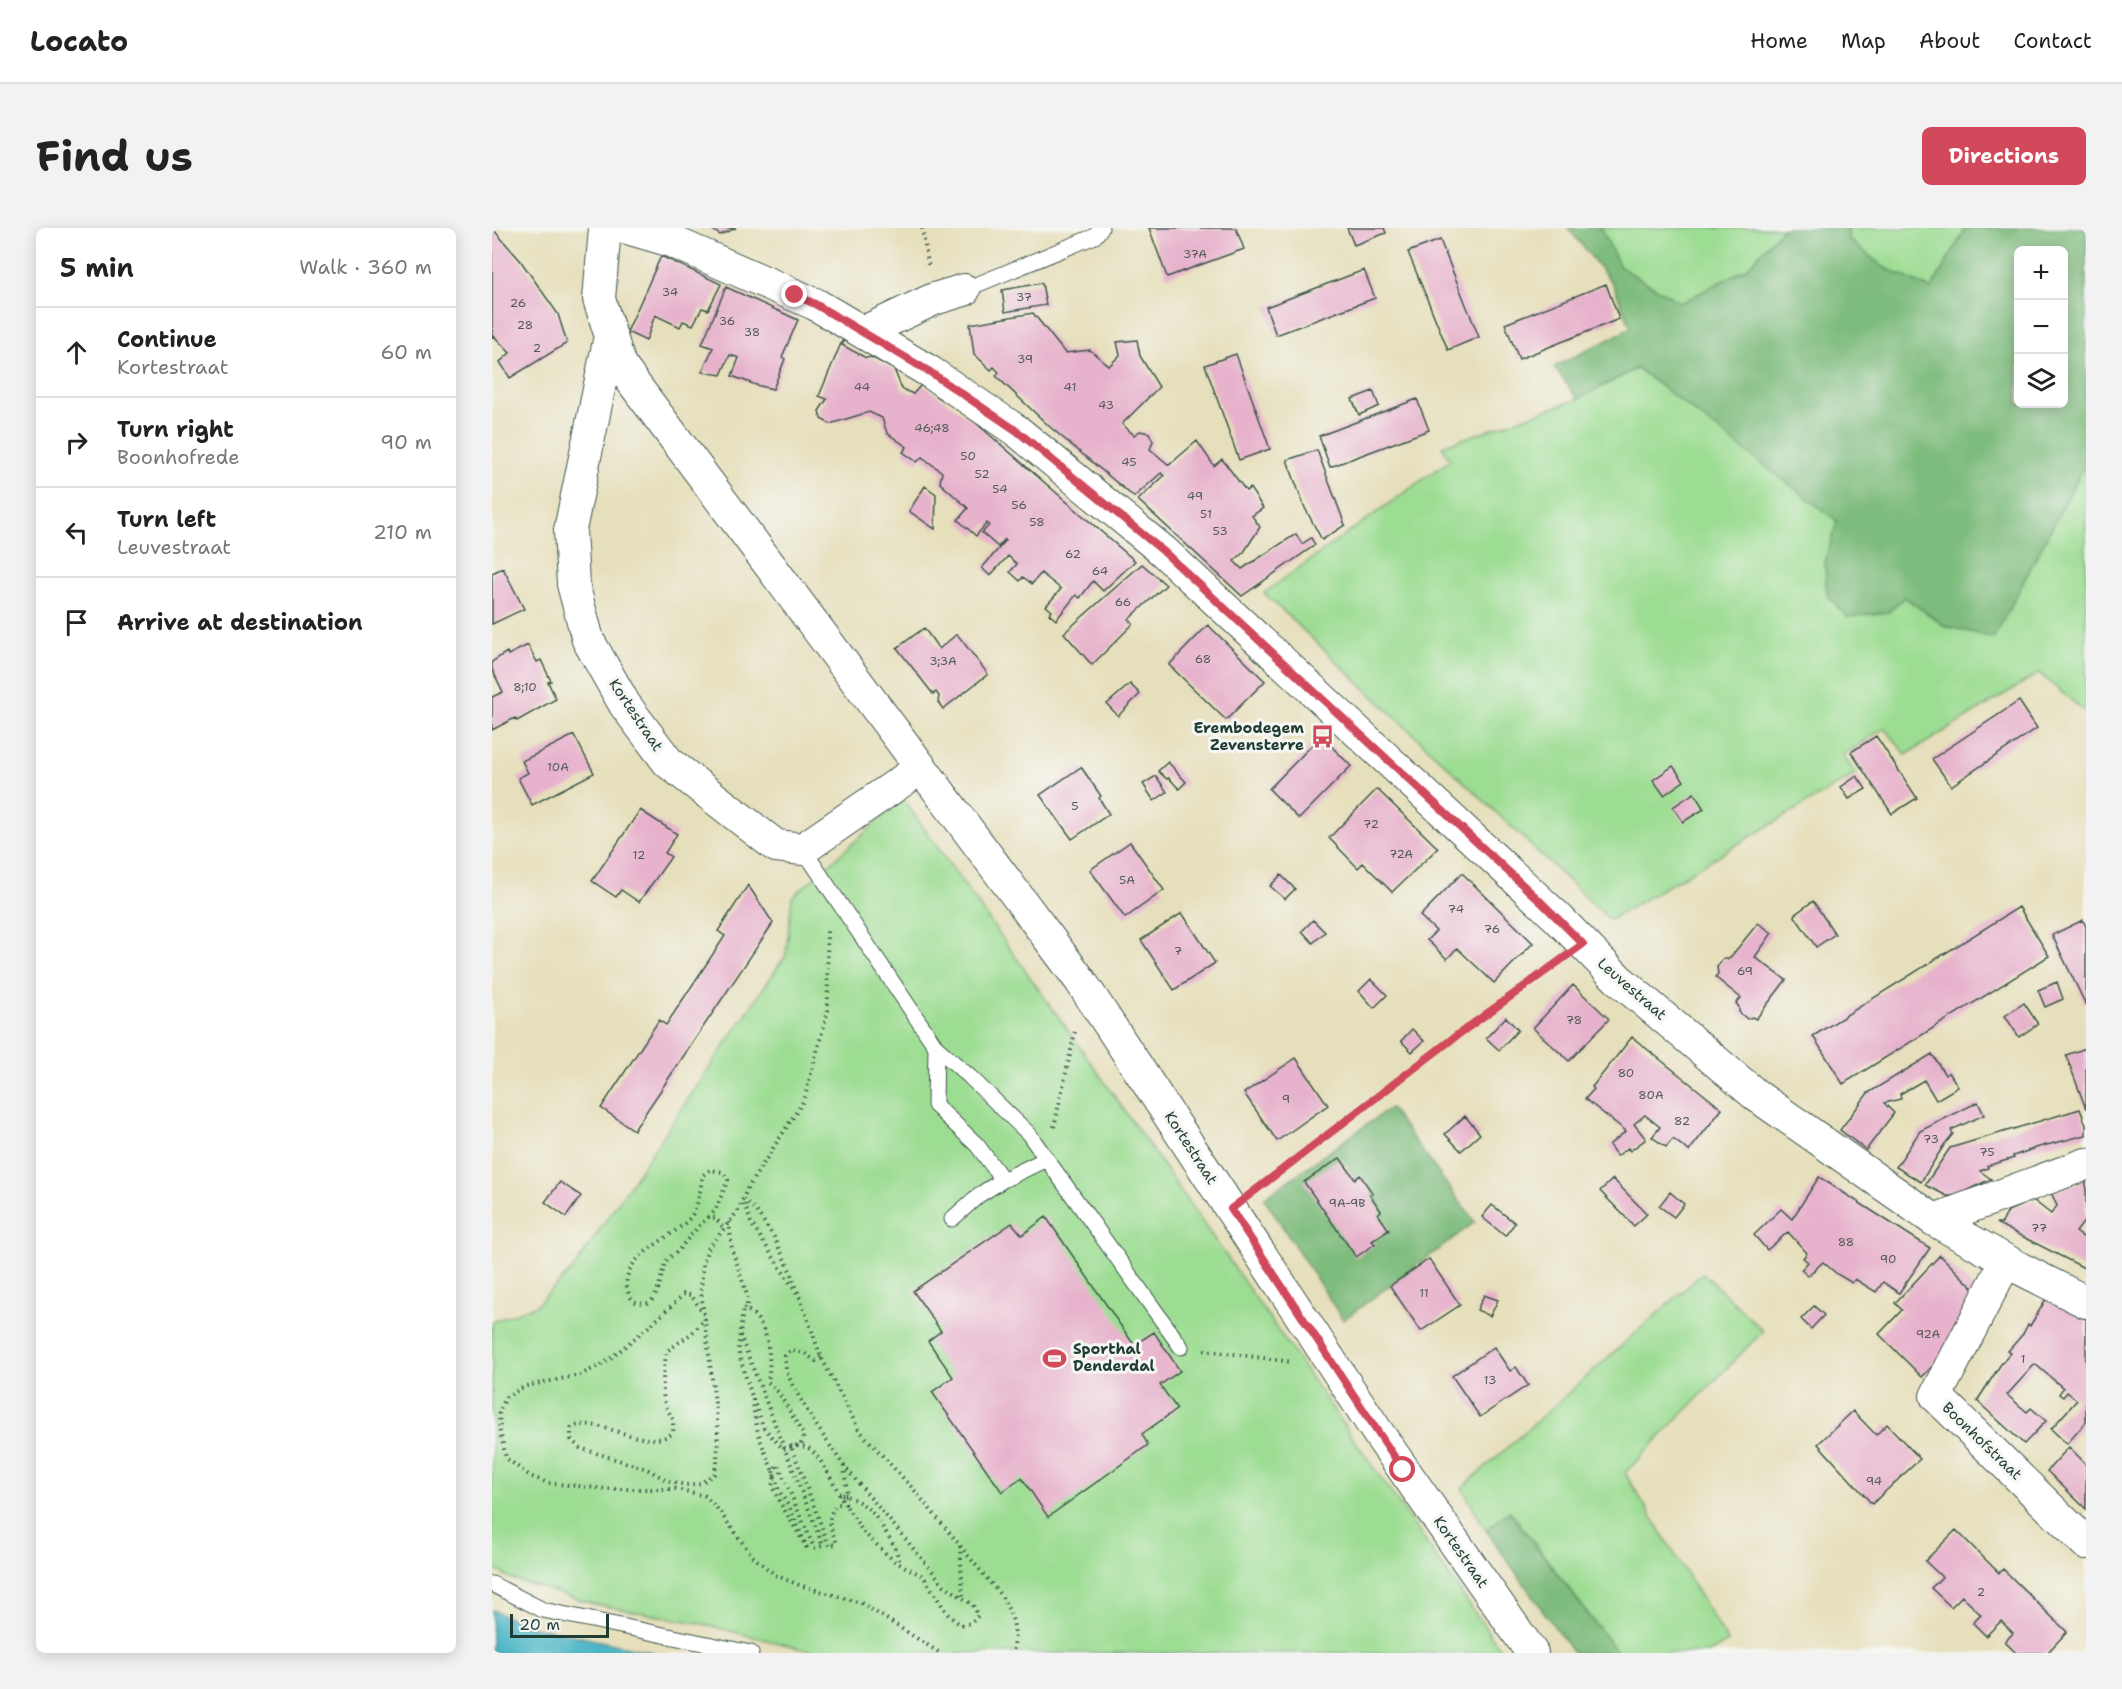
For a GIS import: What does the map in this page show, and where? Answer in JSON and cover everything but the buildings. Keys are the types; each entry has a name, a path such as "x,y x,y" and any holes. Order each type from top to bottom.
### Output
{"street":[{"name":"Kortestraat","path":"605,228 599,299 620,365 1085,987 1334,1368 1532,1653"},
{"name":"Leuvestraat","path":"627,228 671,241 815,304 930,372 1017,431 1163,551 1550,910 1618,979 1757,1096 1934,1220 2006,1261 2086,1302"},
{"path":"864,333 934,299 964,290"},
{"name":"Kortestraat","path":"610,335 570,530 573,584 588,640 625,705 668,762 776,846 803,849"},
{"path":"803,849 921,768"},
{"path":"1934,1220 2086,1164"},
{"name":"Boonhofstraat","path":"2006,1261 1936,1396 2086,1543"}],"lane":[{"path":"964,290 1095,236 1101,228"},
{"path":"803,849 936,1047 1028,1133 1180,1347"},
{"path":"936,1047 935,1105 977,1145 1003,1180"},
{"path":"952,1218 979,1195 1003,1180 1046,1159"},
{"path":"492,1584 543,1610 751,1653"}],"path":[{"path":"922,228 934,299"},
{"path":"706,1318 692,1333 667,1351 664,1365 664,1400 675,1422 673,1433 666,1438 654,1440 589,1425 576,1425 571,1428 571,1439 580,1448 647,1469 668,1481 686,1485 701,1483 714,1474 717,1463 718,1426 706,1318 701,1283 703,1263 708,1249 738,1211 742,1200 804,1100 828,1010 827,918"},
{"path":"1231,1209 1456,1036 1583,944"},
{"path":"1046,1159 1085,987"},
{"path":"710,1170 723,1172 728,1180 715,1211 708,1217 668,1260 656,1296 646,1302 636,1302 629,1296 626,1284 635,1263 642,1254 692,1215 703,1175 710,1170"},
{"path":"742,1200 755,1209 774,1237 792,1275 821,1357 859,1430 915,1491 1002,1597 1013,1616 1016,1637 1013,1653"},
{"path":"742,1200 751,1223 800,1298"},
{"path":"708,1217 716,1218 723,1228"},
{"path":"729,1221 732,1249 747,1295 747,1310"},
{"path":"706,1318 691,1295 684,1294 605,1363 580,1375 526,1386 506,1397 500,1413 500,1431 506,1458 524,1472 548,1483 606,1489 677,1489 705,1496 716,1507 754,1558 777,1576 799,1585 861,1603 940,1653"},
{"path":"743,1308 753,1312 768,1345 771,1365 768,1382 779,1393 804,1436 801,1444 783,1449 765,1428 753,1400 738,1351 743,1308"},
{"path":"740,1335 823,1546 814,1548 778,1464 773,1471 808,1550 778,1499 772,1486 775,1476 761,1446 753,1413 753,1400"},
{"path":"1180,1347 1334,1368"},
{"path":"791,1446 807,1448 813,1452 863,1532 894,1561 923,1576 949,1616 961,1625 971,1623 978,1616 973,1605 944,1585 844,1466 814,1422 786,1370 785,1356 791,1350 804,1353 816,1361 821,1357"},
{"path":"791,1446 829,1546 837,1544 830,1526 830,1513 837,1504 845,1504"},
{"path":"838,1493 847,1495 844,1466"},
{"path":"838,1493 859,1500 870,1509 896,1547 900,1564"},
{"path":"960,1546 963,1598"}],"green space":[{"path":"1568,228 1601,228 1620,267 1681,303 1747,268 1783,228 1848,228 1848,239 1885,268 1931,289 1966,228 2086,228 2086,462 1994,638 1945,626 1904,597 1889,612 1847,617 1827,595 1825,563 1837,521 1637,368 1578,399 1554,367 1631,328 1613,284"},
{"path":"1601,228 1783,228 1747,268 1681,303 1620,267"},
{"path":"1848,228 1966,228 1931,289 1885,268 1848,239"},
{"path":"1637,368 1838,521 1825,563 1827,594 1847,617 1904,597 1945,626 1994,637 2086,462 2086,713 2039,673 1906,755 1885,728 1843,755 1856,774 1610,920 1264,593 1450,460 1442,446 1578,399"},
{"path":"903,799 1097,1071 1503,1653 819,1653 698,1623 594,1604 509,1578 492,1567 492,1322 535,1306 573,1269 786,955 792,897"},
{"path":"1390,1108 1475,1222 1343,1320 1264,1198"},
{"path":"1703,1273 1763,1331 1625,1473 1728,1642 1709,1653 1618,1653 1510,1511 1486,1530 1462,1488"},
{"path":"1509,1511 1618,1653 1573,1653 1486,1530"}],"water":[{"path":"492,1610 525,1625 656,1653 492,1653"}],"place":[{"name":"Erembodegem Zevensterre","path":"1322,737"},
{"name":"Sporthal Denderdal","path":"1055,1358"}],"route":[{"path":"795,295 815,304 930,372 1017,431 1163,551 1541,902 1583,944 1456,1036 1231,1209 1403,1470"}]}
